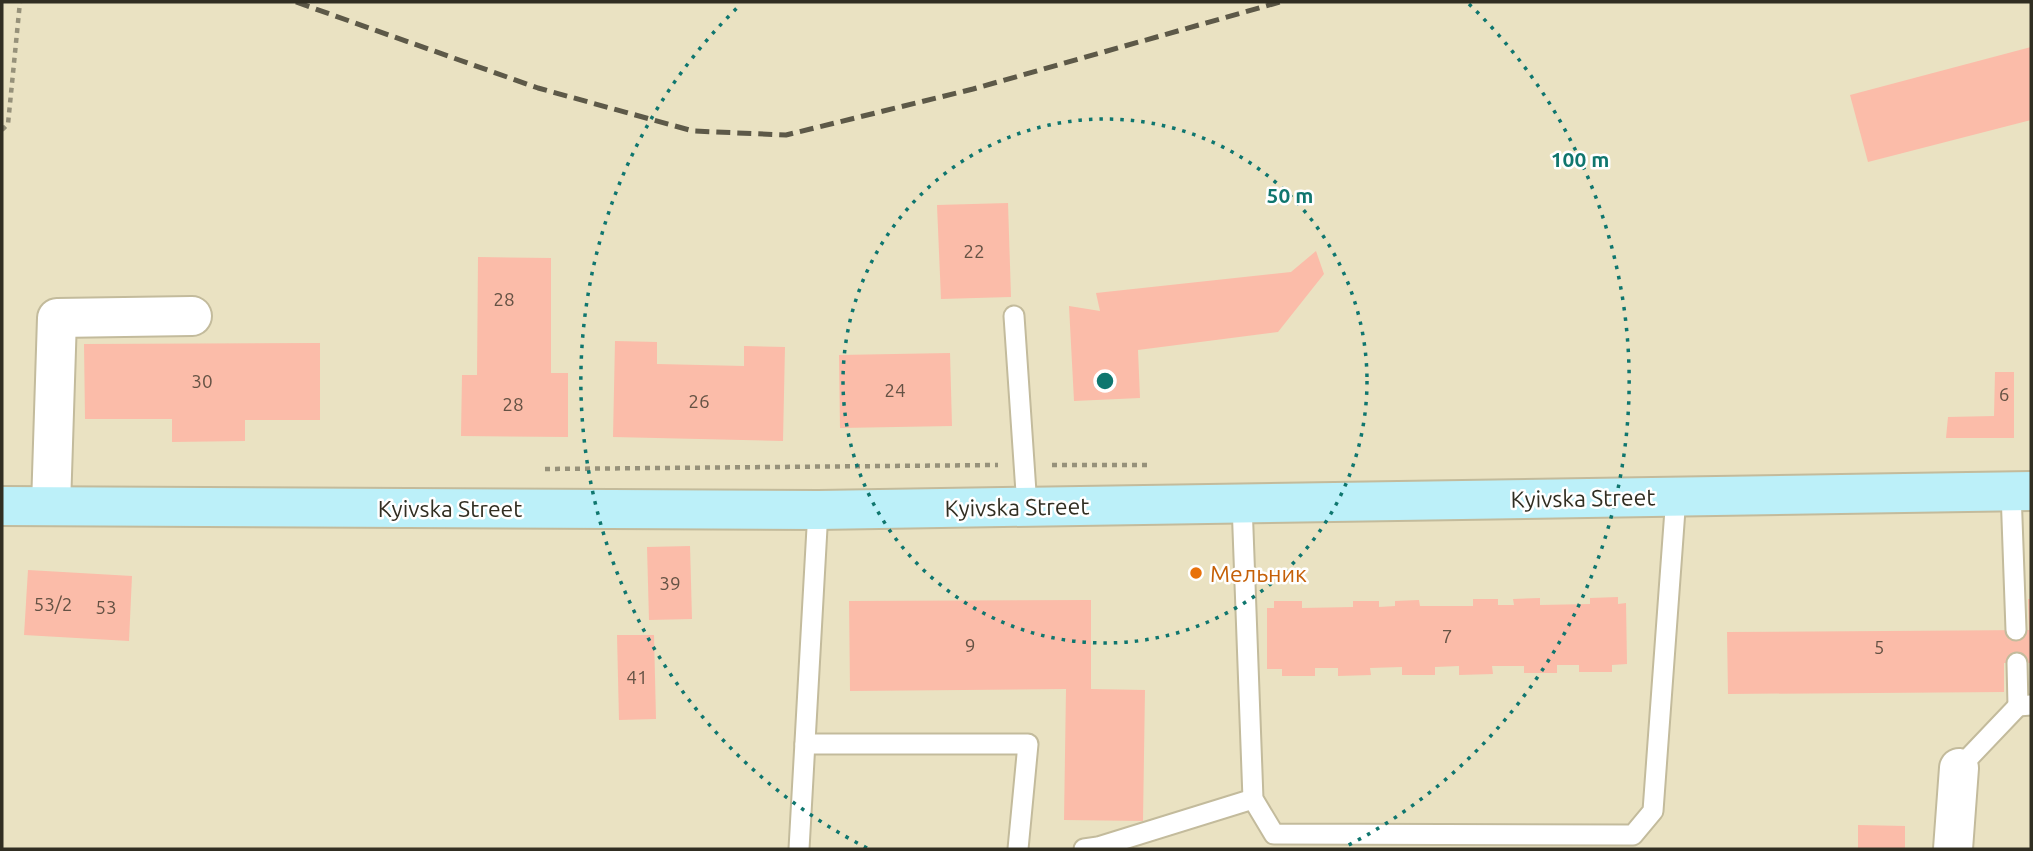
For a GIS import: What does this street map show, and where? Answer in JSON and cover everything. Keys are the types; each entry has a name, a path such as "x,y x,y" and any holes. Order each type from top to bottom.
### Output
{"main road":[{"name":"Kyivska Street","path":"2,506 818,510 2021,491"}],"street":[{"path":"51,506 57,318 192,316"},
{"path":"1953,849 1959,768"}],"lane":[{"path":"1014,316 1027,507"},
{"path":"2016,630 2021,491"},
{"path":"1242,503 1253,799 1274,834 1633,835 1653,811 1676,496"},
{"path":"799,849 818,510"},
{"path":"1959,768 2025,706 2017,663"},
{"path":"805,744 1028,744 1018,849"},
{"path":"1084,849 1253,799"}],"path":[{"path":"2,130 8,124 20,2"}],"building":[{"path":"2031,47 2031,120 1868,162 1850,95"},
{"path":"1008,203 1011,297 941,299 937,205"},
{"path":"1316,251 1324,274 1278,332 1138,350 1140,398 1074,401 1069,306 1100,311 1096,293 1291,272"},
{"path":"478,257 551,258 551,373 568,373 568,437 461,436 462,375 477,375"},
{"path":"615,341 657,342 657,364 744,366 744,346 785,347 783,441 613,437"},
{"path":"320,343 320,420 245,420 245,441 172,442 172,419 85,419 84,344"},
{"path":"950,353 952,426 840,428 839,355"},
{"path":"1995,372 2014,372 2014,438 1946,438 1948,417 1994,416"},
{"path":"690,546 692,619 649,620 647,547"},
{"path":"28,570 132,576 129,641 24,635"},
{"path":"1618,597 1618,604 1626,603 1627,664 1612,665 1612,672 1579,672 1579,665 1557,665 1557,673 1524,673 1524,666 1492,666 1493,674 1459,675 1459,666 1435,667 1435,675 1402,675 1402,667 1370,668 1371,675 1338,676 1338,668 1315,668 1315,676 1282,676 1282,669 1267,669 1267,608 1274,608 1274,601 1302,601 1302,608 1353,607 1353,601 1379,601 1379,607 1395,606 1395,601 1419,600 1420,606 1473,606 1473,599 1498,599 1498,605 1514,605 1513,599 1540,598 1540,605 1590,604 1590,598"},
{"path":"2028,599 2031,599 2031,663 2004,663 2004,692 1728,694 1727,632 2029,630"},
{"path":"1091,600 1091,689 1145,690 1143,821 1064,820 1066,689 850,691 849,601"},
{"path":"617,635 654,635 656,719 619,720"},
{"path":"1858,825 1905,826 1905,849 1858,849"}],"railway":[{"path":"296,2 538,88 693,131 786,135 973,89 1280,2"}],"place":[{"name":"Мельник","path":"1196,573"}]}
